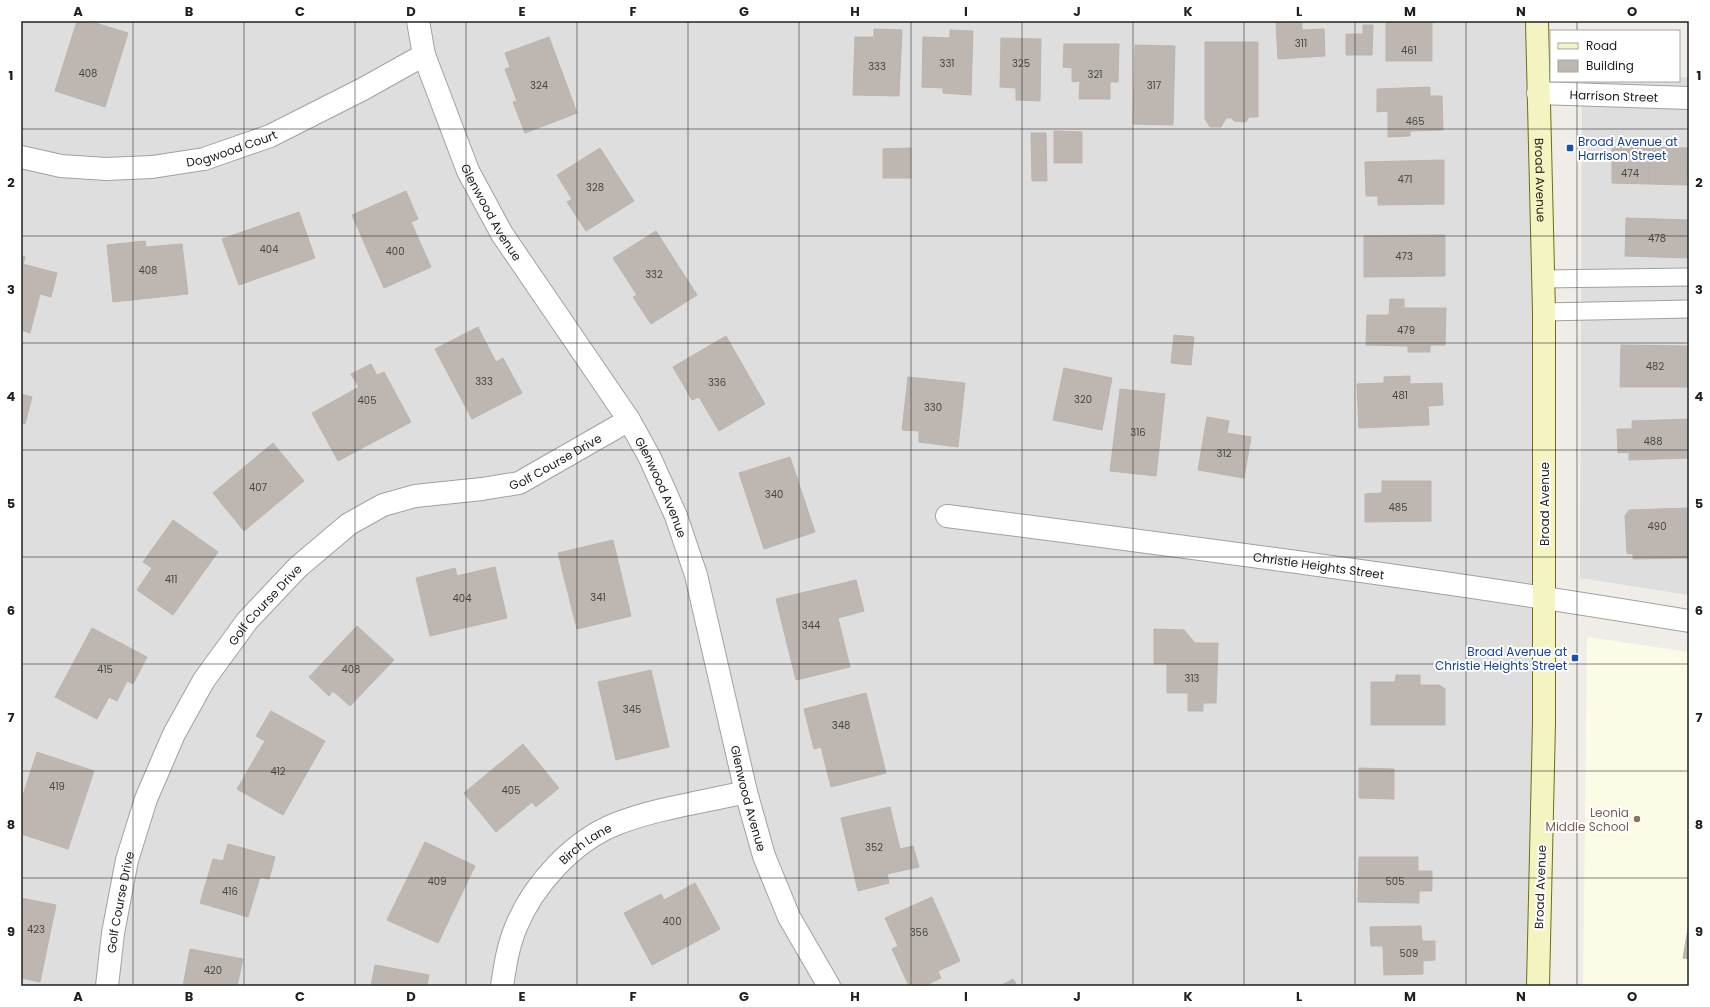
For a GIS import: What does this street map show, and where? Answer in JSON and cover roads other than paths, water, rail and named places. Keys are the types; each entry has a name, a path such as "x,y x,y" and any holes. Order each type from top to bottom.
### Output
{"street":[{"name":"Glenwood Avenue","path":"418,21 424,55 468,171 502,234 629,420 650,458 676,516 696,575 746,792 764,856 789,917 829,986"},
{"name":"Broad Avenue","path":"1537,21 1544,312 1544,723 1538,986"},
{"name":"Dogwood Court","path":"21,157 61,166 106,169 152,166 204,159 270,136 363,89 424,55"},
{"name":"Harrison Street","path":"1538,93 1689,98"},
{"name":"Golf Course Drive","path":"107,986 113,933 127,860 146,799 174,734 204,680 247,621 298,567 349,524 383,505 415,496 482,490 519,483 629,420"},
{"name":"Christie Heights Street","path":"947,516 1229,552 1544,597 1689,621"},
{"name":"Birch Lane","path":"502,986 505,963 516,927 531,897 557,865 579,845 614,825 650,813 746,792"}],"lane":[{"path":"1543,278 1689,277"},
{"path":"1544,312 1689,309"}],"place":[{"name":"Broad Avenue at Harrison Street","path":"1570,148"},
{"name":"Broad Avenue at Christie Heights Street","path":"1575,658"},
{"name":"Leonia Middle School","path":"1637,819"}]}
